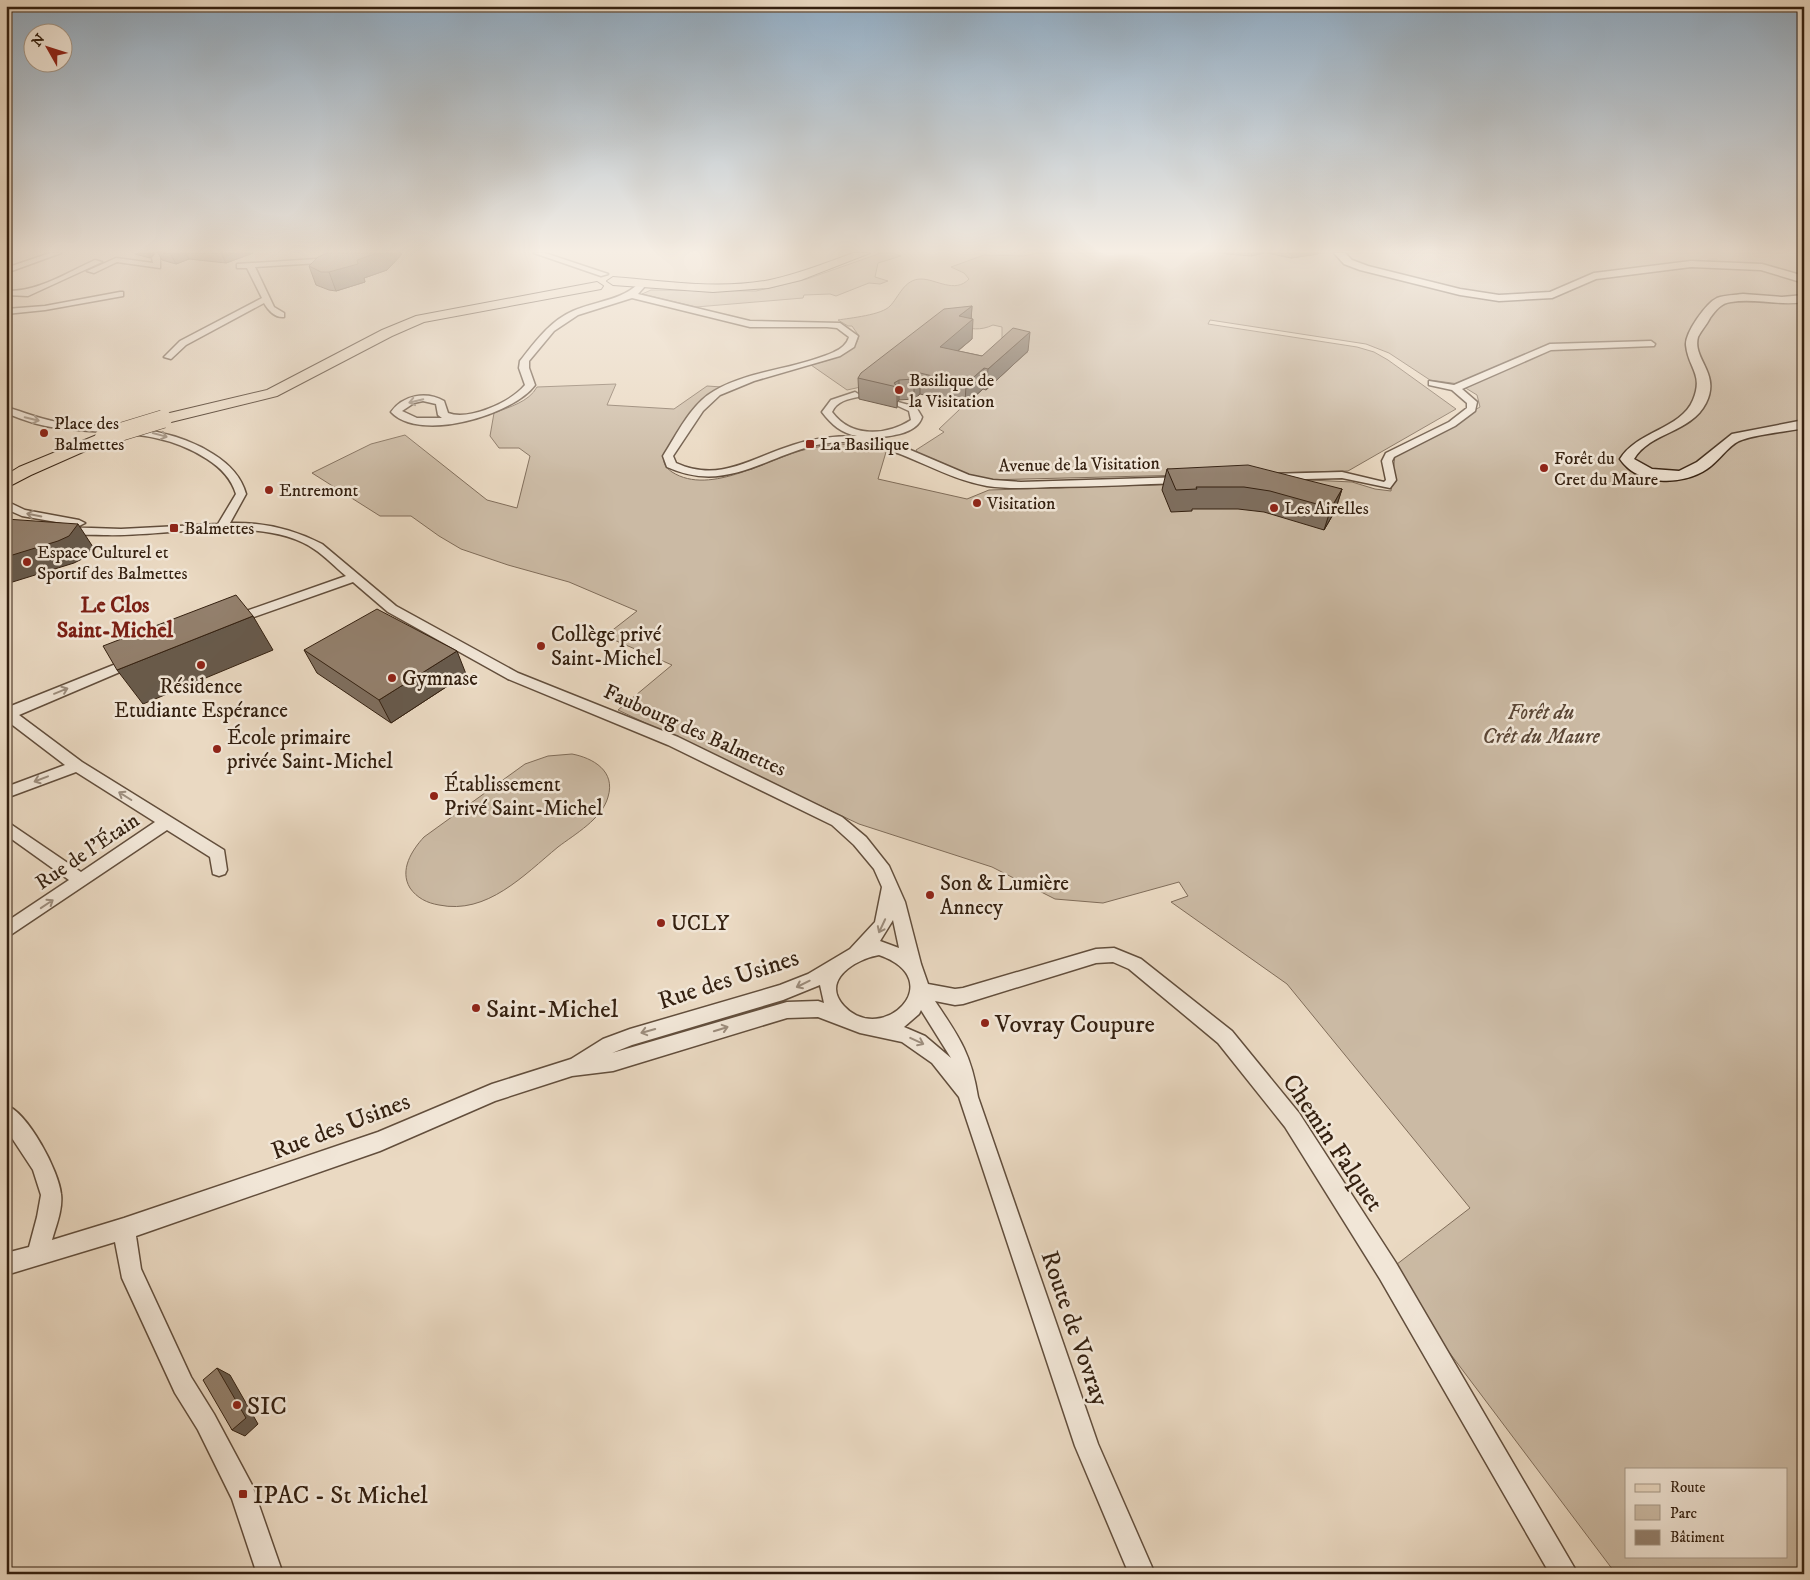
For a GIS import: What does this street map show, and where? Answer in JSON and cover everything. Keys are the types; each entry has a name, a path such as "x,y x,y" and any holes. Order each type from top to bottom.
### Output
{"main road":[{"path":"6,479 104,437 163,419 272,393 403,327"},
{"path":"1699,327 1692,338 1694,352 1700,364 1705,382 1701,399 1675,428 1646,440 1634,449 1628,459 1636,468 1650,474 1667,477 1681,476 1698,470 1730,440 1737,437 1804,424"},
{"path":"6,496 29,474 58,456"},
{"path":"6,496 25,471"}],"street":[{"path":"168,357 183,343 214,327"},
{"path":"451,418 443,415 440,403 430,398 403,404 396,412 418,421 451,418 482,413 514,401 527,391 530,385 524,368 525,361 554,327"},
{"name":"Avenue de la Visitation","path":"839,327 850,331 854,336 851,345 837,354 751,379 723,390 707,400 674,444 668,456 671,466 685,472 707,476 723,474 810,444 859,439 889,444 970,479 986,483 1024,485 1199,480"},
{"path":"1456,388 1550,348 1651,344"},
{"path":"1254,478 1329,474 1361,479 1379,485 1388,485 1391,475 1386,461 1390,455 1452,424 1472,410 1472,402 1456,388 1432,383"},
{"path":"855,395 842,398 831,404 827,412 834,421 849,431 875,434 903,430 916,422 917,417 914,409 901,404"},
{"path":"6,410 24,417 59,424 144,431 164,436 204,452 230,473 239,486 241,494 223,525"},
{"path":"6,496 22,513 64,521 158,529"},
{"path":"15,523 91,533 158,529"},
{"name":"Faubourg des Balmettes","path":"158,529 223,525 261,528 304,538 318,546 392,608 514,676 674,741 837,821 870,852 880,866 897,902 912,964"},
{"path":"217,627 354,576"},
{"path":"153,653 16,709 11,716 76,766 218,854 219,870"},
{"path":"6,792 76,766"},
{"name":"Rue de l'Étain","path":"6,931 167,822"},
{"path":"6,827 81,880"},
{"name":"Faubourg des Balmettes","path":"849,956 876,936 883,926 889,903 888,886"},
{"path":"866,949 885,949 903,956 912,964 919,976 920,990 912,1010 905,1017 883,1026 871,1027 857,1025 845,1019 836,1010 829,986 834,971 849,956 866,949"},
{"name":"Rue des Usines","path":"572,1067 610,1045 630,1037 797,987 849,956"},
{"name":"Chemin Falquet","path":"920,990 955,997 963,996 1096,956 1114,956 1135,964 1225,1037 1292,1120 1383,1263 1565,1574"},
{"name":"Route de Vovray","path":"920,990 929,1010 952,1040 960,1056 968,1096 1087,1446 1142,1574"},
{"name":"Rue des Usines","path":"6,1264 124,1230 380,1141 492,1093 572,1067 613,1062 787,1010 818,1009 845,1019"},
{"name":"Route de Vovray","path":"871,1027 903,1034 923,1043 935,1052 968,1096"},
{"path":"6,1114 20,1129 40,1163 51,1194 37,1255"},
{"path":"124,1230 130,1270 178,1376 206,1422 243,1494 270,1574"}],"green space":[{"path":"853,327 957,327 870,385 847,390 811,365 846,353 856,343 859,336"},
{"path":"961,327 988,327 975,329"},
{"path":"1002,327 1226,327 1357,347 1374,352 1388,360 1456,409 1348,471 986,480 971,477 919,455 916,450 944,432 939,429 979,391 1028,352 1002,345"},
{"name":"Forêt du Crêt du Maure","path":"1254,327 1804,327 1804,1574 1616,1574 1388,1271 1470,1208 1287,984 1171,902 1188,896 1179,882 1103,903 1055,899 992,867 859,824 618,710 672,665 605,636 637,611 569,582 508,565 461,549 411,516 380,516 312,473 371,444 405,435 487,500 517,508 530,456 519,448 499,448 490,436 494,413 529,397 537,387 616,384 607,405 674,409 707,386 722,387 723,389 665,453 664,462 668,468 687,479 722,478 793,453 847,444 867,446 886,452 878,479 967,499 989,490 1310,480 1352,482 1375,489 1391,491 1395,455 1480,407 1477,395 1459,384 1430,380 1389,353 1366,344"},
{"path":"572,754 588,759 601,767 609,780 610,788 605,805 594,819 518,880 489,898 473,904 456,907 430,903 413,892 407,881 406,867 411,854 424,837 525,764 548,756"}],"building":[{"path":"921,327 964,327 940,347 982,356 1013,328 1030,332 988,369 984,368 966,384 920,373 914,379 899,380 894,383 897,387 858,378 861,373"},
{"path":"1248,465 1342,489 1331,508 1270,491 1244,487 1196,487 1197,489 1176,490 1167,469"},
{"path":"6,519 78,524 69,536 6,557"},
{"path":"236,595 253,616 117,670 103,646"},
{"path":"377,609 457,651 379,700 304,650"},
{"path":"217,1368 246,1418 232,1430 203,1380"}],"place":[{"name":"Basilique de la Visitation","path":"899,390"},
{"name":"Place des Balmettes","path":"44,433"},
{"name":"La Basilique","path":"810,444"},
{"name":"Forêt du Cret du Maure","path":"1544,468"},
{"name":"Entremont","path":"269,490"},
{"name":"Visitation","path":"977,503"},
{"name":"Les Airelles","path":"1274,508"},
{"name":"Balmettes","path":"174,528"},
{"name":"Espace Culturel et Sportif des Balmettes","path":"27,562"},
{"name":"Collège privé Saint-Michel","path":"541,646"},
{"name":"Résidence Etudiante Espérance","path":"201,665"},
{"name":"Gymnase","path":"392,678"},
{"name":"École primaire privée Saint-Michel","path":"217,749"},
{"name":"Établissement Privé Saint-Michel","path":"434,796"},
{"name":"Son & Lumière Annecy","path":"930,895"},
{"name":"UCLY","path":"661,923"},
{"name":"Saint-Michel","path":"476,1008"},
{"name":"Vovray Coupure","path":"985,1023"},
{"name":"SIC","path":"237,1405"},
{"name":"IPAC - St Michel","path":"243,1494"}],"district":[{"name":"Le Clos Saint-Michel","path":"115,616"}]}
